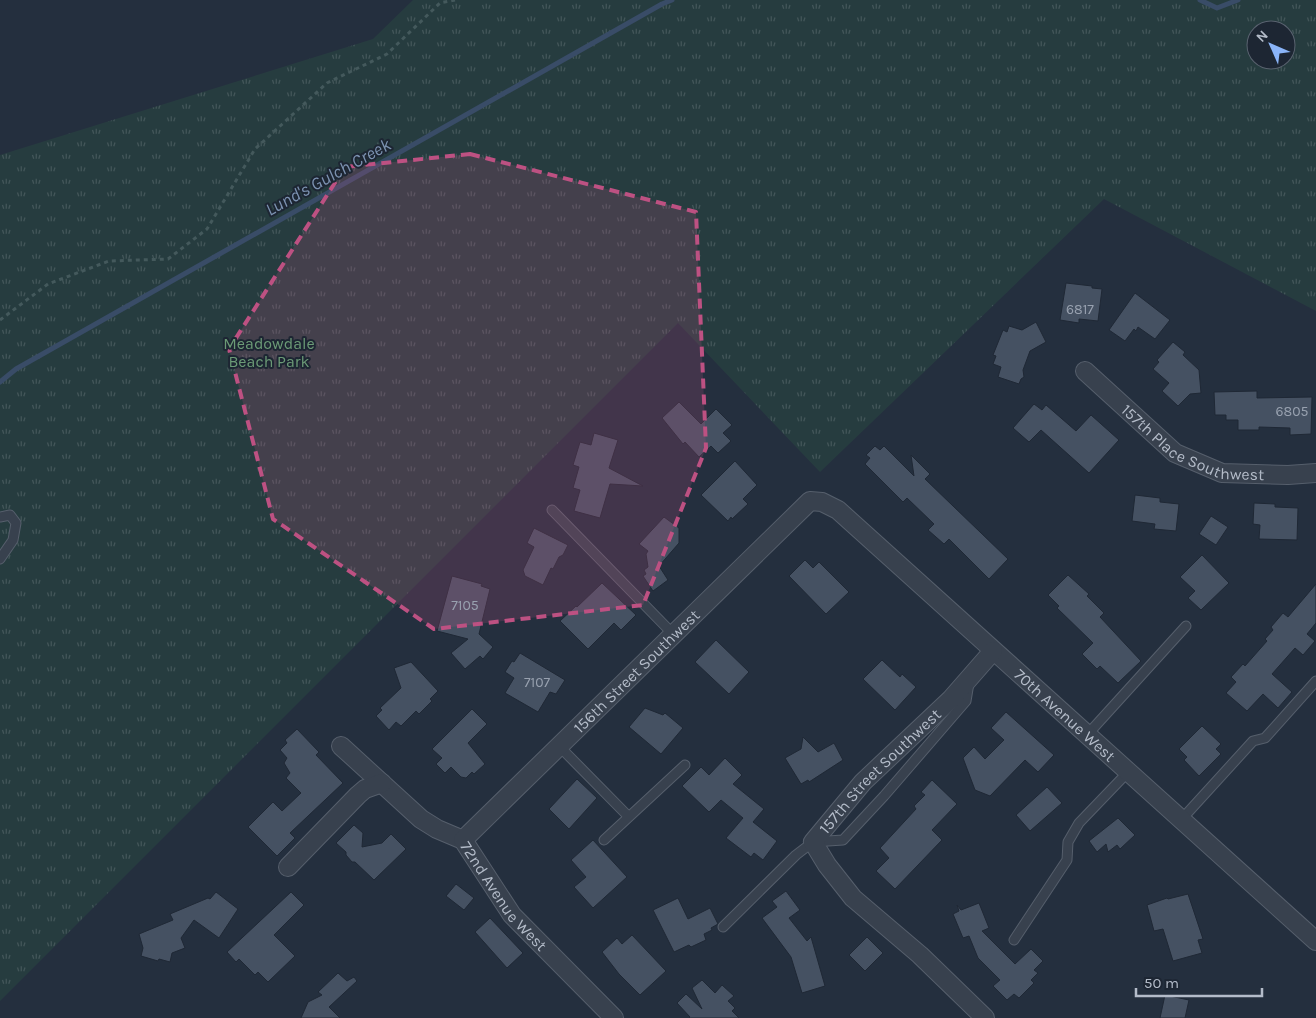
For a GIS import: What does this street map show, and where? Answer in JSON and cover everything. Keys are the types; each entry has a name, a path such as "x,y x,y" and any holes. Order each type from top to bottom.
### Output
{"street":[{"name":"157th Place Southwest","path":"1085,371 1176,453 1222,472 1288,476 1316,474"},
{"name":"156th Street Southwest","path":"463,840 810,501"},
{"name":"70th Avenue West","path":"810,501 822,502 838,510 1316,941"},
{"name":"157th Street Southwest","path":"985,1018 920,955 852,898 827,865 813,842 863,782 951,699 993,651"},
{"name":"72nd Avenue West","path":"341,746 421,819 437,829 463,840 512,915 614,1018"},
{"path":"288,867 358,795 365,789 382,783"}],"lane":[{"path":"552,510 673,634"},
{"path":"0,517 10,515 16,523 13,540 0,559"},
{"path":"1088,735 1186,626"},
{"path":"723,927 796,855 813,842 843,840 884,796 966,701 970,678"},
{"path":"1181,820 1254,741 1265,738 1316,681"},
{"path":"559,746 628,816"},
{"path":"604,840 685,765"},
{"path":"1014,940 1067,860 1068,842 1079,823 1128,772"}],"path":[{"path":"0,320 48,284 109,261 168,259 207,228 255,149 327,83 387,54 440,3 455,0"}],"highlighted area":[{"path":"470,154 696,212 706,448 643,605 434,629 273,519 229,349 345,167"}],"green space":[{"name":"Meadowdale Beach Park","path":"413,0 1316,0 1316,311 1104,199 820,472 678,323 0,1001 0,155 373,39"}],"building":[{"path":"1066,283 1102,289 1098,321 1079,319 1079,323 1060,320"},
{"path":"1135,293 1170,320 1155,339 1138,327 1136,331 1134,329 1125,341 1109,330"},
{"path":"1036,322 1046,342 1030,351 1023,370 1024,377 1019,384 998,377 1001,367 993,364 996,356 993,355 1003,330 1007,332 1009,326 1022,330"},
{"path":"1173,342 1185,352 1183,355 1199,370 1201,393 1190,394 1178,406 1162,391 1169,383 1153,369 1159,362 1157,360"},
{"path":"1257,391 1257,398 1312,397 1311,434 1290,435 1290,428 1259,427 1259,430 1238,430 1238,420 1226,420 1226,415 1215,415 1214,392"},
{"path":"679,402 701,424 716,409 732,425 723,433 731,441 718,453 711,446 699,457 685,442 683,444 662,418"},
{"path":"1034,404 1042,410 1046,405 1076,431 1091,415 1119,440 1089,473 1041,430 1029,442 1013,428"},
{"path":"594,433 618,440 609,468 643,486 610,484 600,518 574,511 580,490 573,488 579,467 573,465 580,442 591,445"},
{"path":"875,446 880,450 884,446 914,476 911,455 930,474 925,479 1008,559 989,579 949,539 944,544 928,530 934,524 907,498 903,502 865,464 870,458 866,455"},
{"path":"735,461 757,485 743,499 748,504 728,521 701,495"},
{"path":"1135,495 1160,498 1160,502 1179,504 1176,531 1154,529 1155,524 1132,521"},
{"path":"1254,503 1275,504 1275,507 1298,508 1297,540 1259,539 1260,525 1253,524"},
{"path":"1211,516 1228,527 1216,545 1199,534"},
{"path":"664,517 679,528 679,543 659,566 668,580 653,591 643,576 646,574 644,570 648,567 646,554 648,551 639,544"},
{"path":"534,528 568,545 553,569 551,568 543,585 525,576 523,570 534,547 527,543"},
{"path":"1202,555 1229,583 1201,610 1188,598 1195,591 1180,577"},
{"path":"805,560 813,568 819,562 849,592 826,614 789,576"},
{"path":"1068,575 1089,594 1087,596 1104,613 1100,617 1141,661 1118,683 1100,666 1097,669 1082,654 1093,643 1057,608 1059,606 1048,595"},
{"path":"452,576 482,584 481,586 490,589 479,634 493,647 483,659 480,656 465,669 451,653 468,639 437,631"},
{"path":"602,583 636,615 621,630 614,623 588,649 560,621"},
{"path":"1316,584 1316,623 1307,634 1315,641 1303,655 1295,648 1272,674 1292,692 1278,708 1263,694 1247,711 1226,693 1236,682 1231,677 1243,664 1245,666 1267,641 1265,639 1273,630 1271,627 1283,613 1288,617"},
{"path":"716,640 749,672 729,694 695,662"},
{"path":"520,653 565,680 556,694 550,692 538,712 505,693 514,678 505,672"},
{"path":"882,660 900,677 902,674 916,687 895,710 863,679"},
{"path":"411,662 438,691 430,699 432,701 419,714 416,711 401,726 396,722 389,730 376,716 382,710 380,708 401,688 394,668"},
{"path":"645,708 663,715 665,713 683,728 661,754 629,727"},
{"path":"472,709 487,724 468,743 485,764 474,774 472,772 466,778 461,777 451,767 445,773 436,764 442,758 432,749"},
{"path":"1006,712 1054,755 1038,772 1025,760 990,796 975,790 963,758 974,747 985,759 1004,740 991,728"},
{"path":"1202,726 1221,744 1216,749 1221,754 1199,776 1184,760 1187,757 1179,749"},
{"path":"297,729 319,752 316,755 343,783 290,833 295,838 277,856 248,827 273,802 282,811 301,793 286,778 290,773 284,763 287,758 280,750 287,743 285,740"},
{"path":"803,737 818,752 834,743 843,760 809,782 808,780 801,784 785,758 801,749"},
{"path":"725,758 742,775 733,784 764,809 753,822 777,841 763,860 754,853 751,857 726,838 743,818 721,800 709,812 682,786 701,767 709,775"},
{"path":"577,779 597,798 569,829 549,809"},
{"path":"932,780 957,804 932,830 942,840 895,889 876,871 889,858 880,848 916,809 914,806 925,795 921,792"},
{"path":"1047,787 1062,803 1030,831 1016,815"},
{"path":"1118,818 1135,835 1120,849 1117,845 1108,852 1106,844 1097,852 1089,841"},
{"path":"354,825 363,833 362,847 382,843 391,834 406,849 374,880 355,862 352,862 346,855 346,852 336,843"},
{"path":"593,840 627,877 593,908 574,887 586,877 571,860"},
{"path":"456,884 474,898 464,910 446,896"},
{"path":"786,891 800,910 789,918 807,941 811,937 825,986 802,993 791,957 762,918 777,907 772,901"},
{"path":"216,892 238,909 219,938 194,920 181,938 185,948 172,953 170,962 141,956 143,948 139,934 173,920 170,914 208,898 210,899"},
{"path":"291,892 304,905 274,935 295,956 268,982 258,972 255,975 239,959 236,962 227,952"},
{"path":"1188,894 1203,939 1198,940 1202,953 1173,961 1163,929 1154,931 1147,905 1167,898"},
{"path":"678,898 688,919 710,908 718,924 704,934 706,940 674,952 653,910"},
{"path":"979,903 989,928 982,931 1015,964 1031,949 1043,961 1034,970 1038,973 1031,980 1034,983 1019,998 1014,994 1007,1000 993,986 1000,980 978,958 969,936 963,938 953,914 959,911 957,905 961,910"},
{"path":"490,918 523,953 507,968 475,932"},
{"path":"632,935 666,971 640,995 619,974 602,952 617,938 622,944"},
{"path":"867,937 883,953 865,971 849,955"},
{"path":"338,973 347,981 354,977 357,981 329,1007 340,1018 301,1018 308,1002 322,995 318,992"},
{"path":"702,980 715,993 722,985 734,996 728,1001 735,1008 732,1011 739,1018 689,1018 677,1003 686,994 702,1009 692,988"},
{"path":"1165,995 1189,1000 1185,1018 1160,1018"}],"waterway":[{"name":"Lund's Gulch Creek","path":"0,382 16,369 672,0"},
{"name":"Lund's Gulch Creek","path":"1200,0 1217,8 1238,0"}]}
